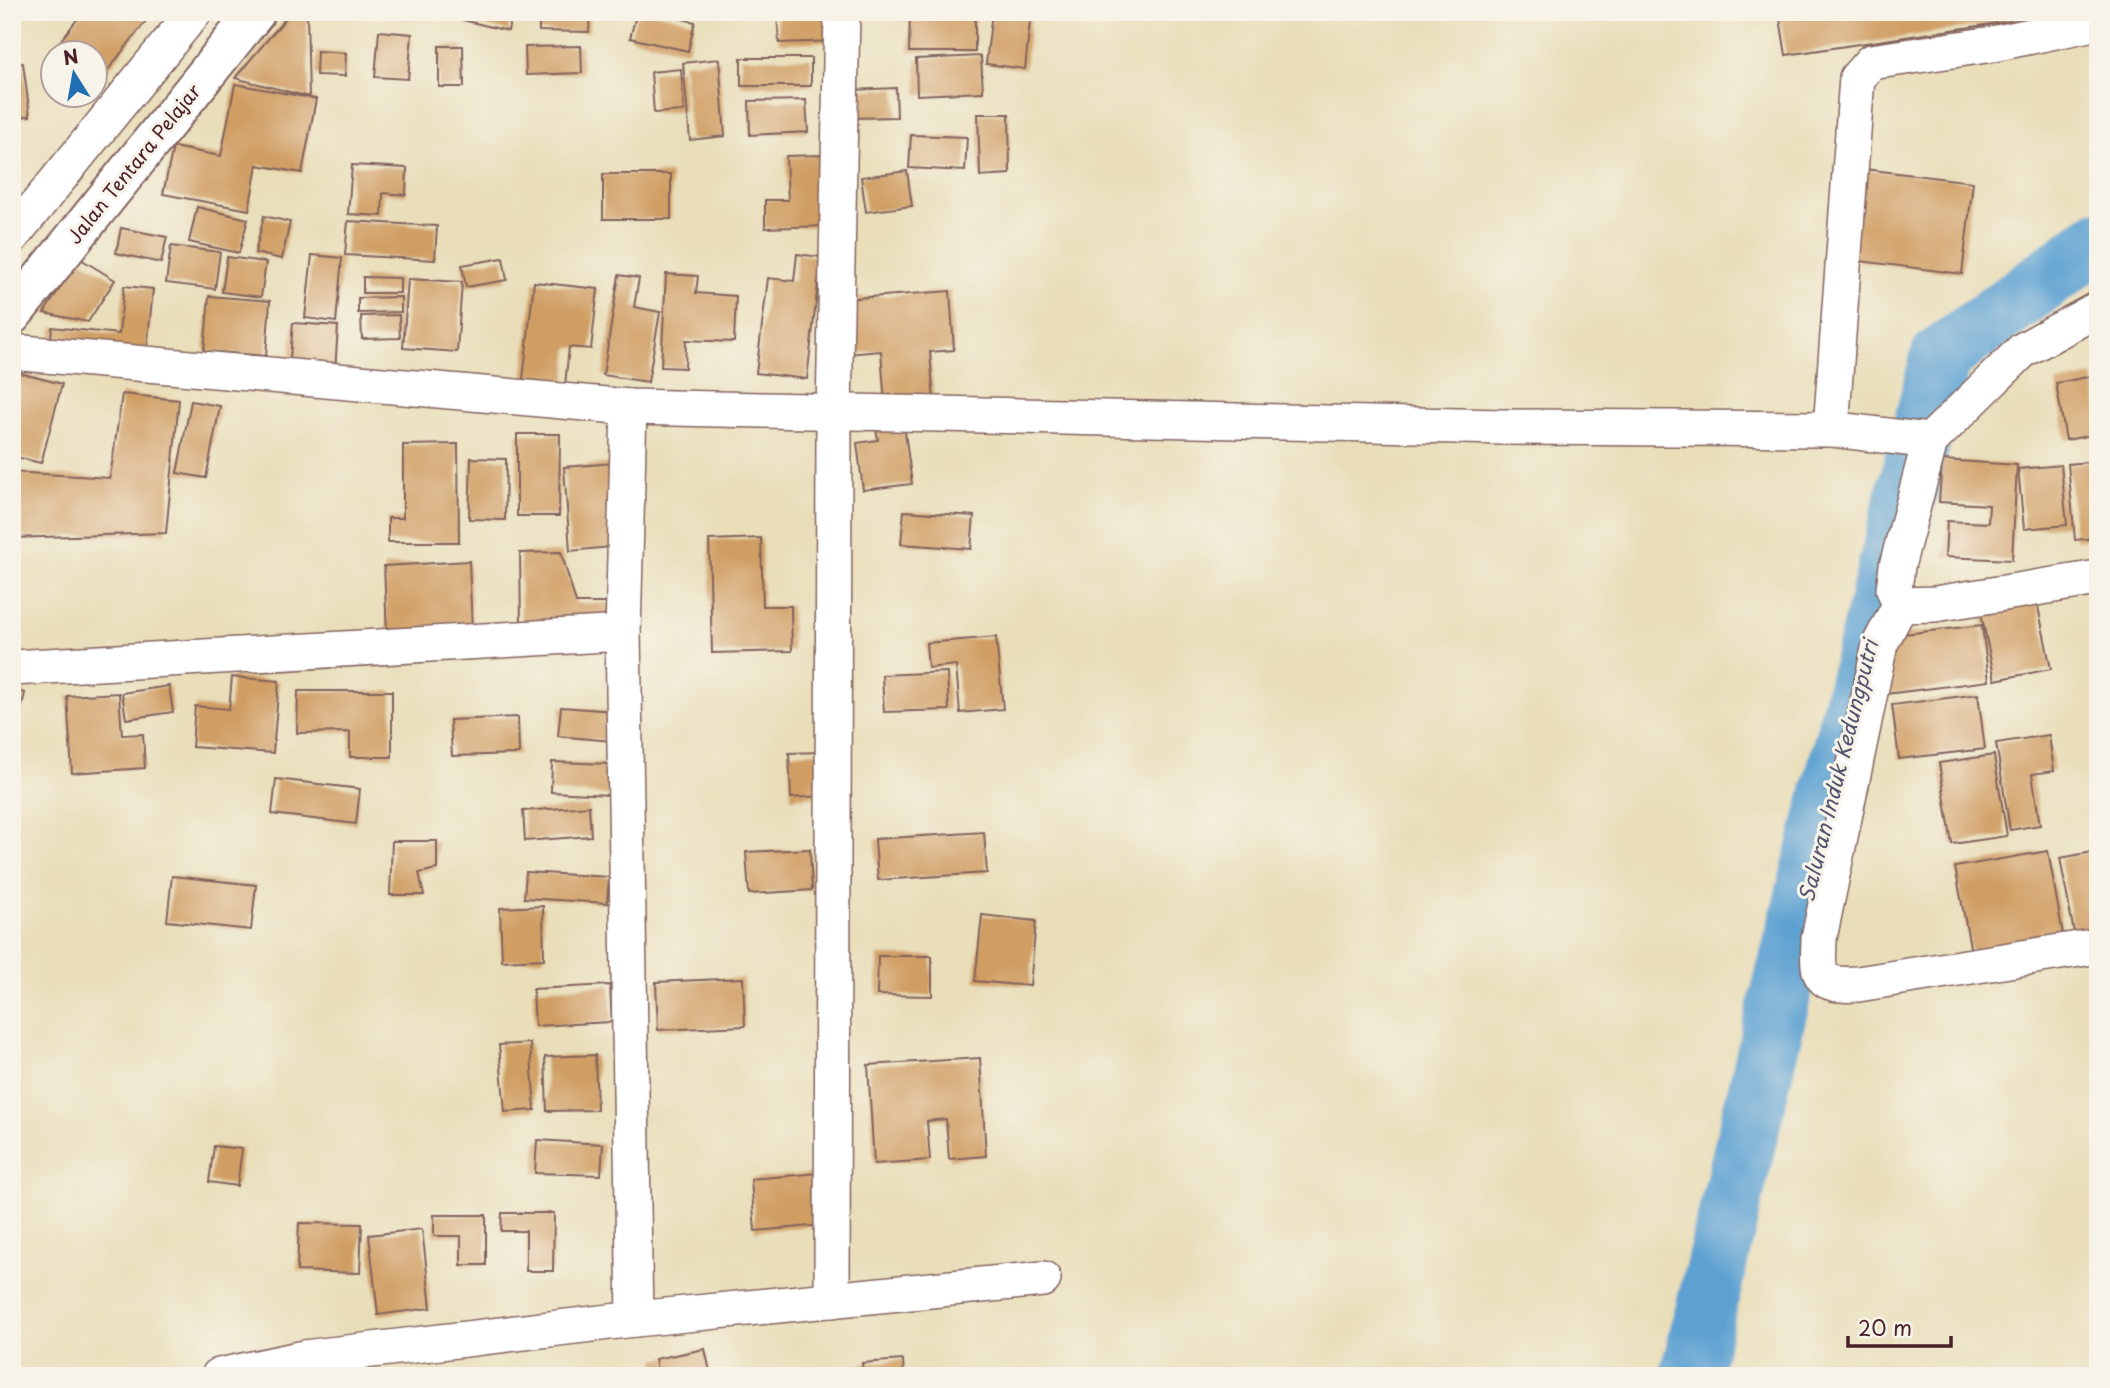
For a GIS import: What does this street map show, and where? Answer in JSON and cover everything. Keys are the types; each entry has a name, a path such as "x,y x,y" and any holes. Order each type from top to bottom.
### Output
{"main road":[{"name":"Jalan Tentara Pelajar","path":"12,315 256,12"}],"street":[{"path":"12,236 194,12"},
{"path":"832,1300 834,413 842,12"},
{"path":"1831,429 1857,78 1871,62 1993,44 2098,22"},
{"path":"2098,309 2023,350 1915,439 1894,589 1900,605 1880,644 1819,937 1819,972 1826,981 1836,985 1858,984 2098,946"},
{"path":"12,352 629,407 1489,427 1831,429 1915,439"},
{"path":"629,407 623,633 635,1319"},
{"path":"1900,605 1936,604 2098,578"},
{"path":"12,668 623,633"},
{"path":"219,1376 304,1357 635,1319 1043,1279"}],"building":[{"path":"83,12 135,12 146,21 108,70 108,38 63,38"},
{"path":"291,12 307,12 309,97 235,78"},
{"path":"430,12 512,12 508,31"},
{"path":"539,12 590,12 589,32 539,31"},
{"path":"637,12 653,12 695,22 688,51 630,38"},
{"path":"777,12 836,12 837,41 779,43"},
{"path":"910,12 975,12 975,52 909,52"},
{"path":"992,12 1031,12 1025,69 986,64"},
{"path":"1779,12 2057,12 2057,14 1786,55"},
{"path":"379,31 412,34 408,79 375,77"},
{"path":"439,46 463,46 464,87 439,87"},
{"path":"581,46 582,73 526,75 525,47"},
{"path":"317,51 346,53 345,76 316,75"},
{"path":"981,56 983,92 917,95 916,59"},
{"path":"741,58 811,58 811,86 741,86"},
{"path":"719,59 725,136 690,140 683,63"},
{"path":"23,63 30,116 12,117 12,64"},
{"path":"681,69 684,111 654,113 651,72"},
{"path":"235,84 316,99 302,173 257,165 249,210 163,194 173,147 221,156"},
{"path":"896,88 897,117 851,118 850,90"},
{"path":"806,100 808,132 750,135 749,101"},
{"path":"978,114 1009,114 1010,174 980,176"},
{"path":"911,135 967,137 965,171 909,168"},
{"path":"822,155 825,226 765,228 765,200 788,200 786,156"},
{"path":"352,165 407,168 406,195 383,193 382,216 348,214"},
{"path":"1839,166 1973,182 1962,274 1828,257"},
{"path":"907,171 912,206 866,212 861,177"},
{"path":"603,174 671,174 671,219 603,219"},
{"path":"197,207 248,219 239,253 189,242"},
{"path":"264,216 290,222 282,259 255,253"},
{"path":"348,221 437,226 435,260 345,255"},
{"path":"121,228 167,237 161,263 116,253"},
{"path":"171,246 220,252 215,289 166,283"},
{"path":"797,254 821,257 807,379 756,373 768,278 794,281"},
{"path":"312,255 342,258 336,322 305,318"},
{"path":"227,257 266,262 261,297 222,292"},
{"path":"79,258 115,280 88,322 44,313"},
{"path":"503,258 507,280 466,287 462,265"},
{"path":"666,274 698,276 696,293 736,296 734,342 686,340 685,368 661,367"},
{"path":"619,275 639,278 634,307 660,312 648,382 603,375"},
{"path":"363,277 400,278 400,293 363,293"},
{"path":"408,279 462,282 457,352 403,348"},
{"path":"534,282 598,289 591,349 569,347 565,385 523,380"},
{"path":"124,286 153,289 145,370 49,360 52,327 119,334"},
{"path":"950,291 954,350 930,352 934,401 885,404 881,351 847,354 843,299"},
{"path":"209,296 270,301 266,356 204,351"},
{"path":"401,297 401,312 358,313 358,298"},
{"path":"399,315 400,338 362,339 361,316"},
{"path":"293,323 338,326 335,372 289,369"},
{"path":"12,371 62,384 41,463 12,456"},
{"path":"2093,376 2098,405 2098,434 2066,440 2056,383"},
{"path":"122,394 179,400 166,533 12,538 12,472 110,478"},
{"path":"191,401 220,406 206,478 177,473"},
{"path":"904,425 912,484 863,490 857,443 878,440 876,429"},
{"path":"517,434 560,434 559,516 517,516"},
{"path":"458,444 459,542 388,542 388,518 403,518 403,445"},
{"path":"471,458 506,459 505,520 469,519"},
{"path":"1942,460 2017,465 2012,560 1945,557 1947,521 1988,523 1989,505 1939,502"},
{"path":"2098,461 2098,538 2075,540 2068,464"},
{"path":"614,463 621,546 570,551 564,467"},
{"path":"2061,465 2067,525 2024,529 2018,469"},
{"path":"904,511 974,516 971,549 901,544"},
{"path":"761,538 763,606 791,606 792,651 712,653 709,540"},
{"path":"561,552 576,603 615,603 615,626 521,627 520,553"},
{"path":"469,561 472,629 387,634 384,566"},
{"path":"2036,597 2051,669 1995,680 1980,608"},
{"path":"1982,625 1989,681 1878,695 1895,635"},
{"path":"996,637 1003,709 960,713 956,665 928,668 926,643"},
{"path":"947,672 949,710 884,712 882,675"},
{"path":"232,677 279,681 273,753 192,747 195,706 229,709"},
{"path":"169,686 173,712 126,719 122,693"},
{"path":"12,690 25,693 13,745 12,745"},
{"path":"298,691 392,691 392,757 350,757 350,732 297,733"},
{"path":"119,693 122,735 143,734 145,768 72,773 67,696"},
{"path":"1978,694 1985,749 1899,759 1892,705"},
{"path":"561,707 614,711 611,741 558,736"},
{"path":"518,717 519,754 452,756 450,720"},
{"path":"2049,735 2054,771 2032,774 2040,825 2010,830 1996,743"},
{"path":"821,752 823,796 791,798 789,753"},
{"path":"1994,755 2007,836 1952,844 1939,763"},
{"path":"552,762 612,764 610,795 551,792"},
{"path":"276,779 360,789 356,824 272,814"},
{"path":"589,806 591,836 525,841 523,811"},
{"path":"984,832 987,873 878,880 875,839"},
{"path":"392,841 437,841 437,869 419,873 424,895 390,895"},
{"path":"810,849 812,890 749,894 746,852"},
{"path":"2048,851 2064,940 1972,957 1955,867"},
{"path":"2093,852 2098,880 2098,929 2074,933 2060,858"},
{"path":"526,872 609,877 607,903 524,898"},
{"path":"172,876 256,885 251,930 167,921"},
{"path":"543,906 544,959 502,961 500,908"},
{"path":"982,915 1036,921 1030,986 975,981"},
{"path":"878,956 932,956 932,996 877,995"},
{"path":"743,978 745,1026 658,1030 656,982"},
{"path":"610,985 612,1022 535,1026 533,989"},
{"path":"530,1043 535,1110 505,1112 499,1045"},
{"path":"595,1055 597,1110 547,1111 545,1057"},
{"path":"980,1058 986,1156 949,1159 946,1119 927,1121 930,1160 874,1164 868,1065"},
{"path":"537,1140 603,1144 601,1175 535,1173"},
{"path":"214,1146 242,1149 237,1186 209,1182"},
{"path":"818,1173 823,1225 755,1231 751,1179"},
{"path":"502,1213 554,1213 553,1271 526,1271 526,1231 501,1231"},
{"path":"434,1215 486,1215 486,1265 461,1265 461,1236 434,1236"},
{"path":"299,1223 362,1224 360,1273 297,1271"},
{"path":"422,1229 431,1308 378,1315 369,1235"},
{"path":"705,1349 711,1376 658,1376 655,1359"},
{"path":"903,1360 904,1376 863,1376 862,1363"}],"waterway":[{"name":"Saluran Induk Kedungputri","path":"1690,1376 1780,998 1941,356 2098,241"}]}
